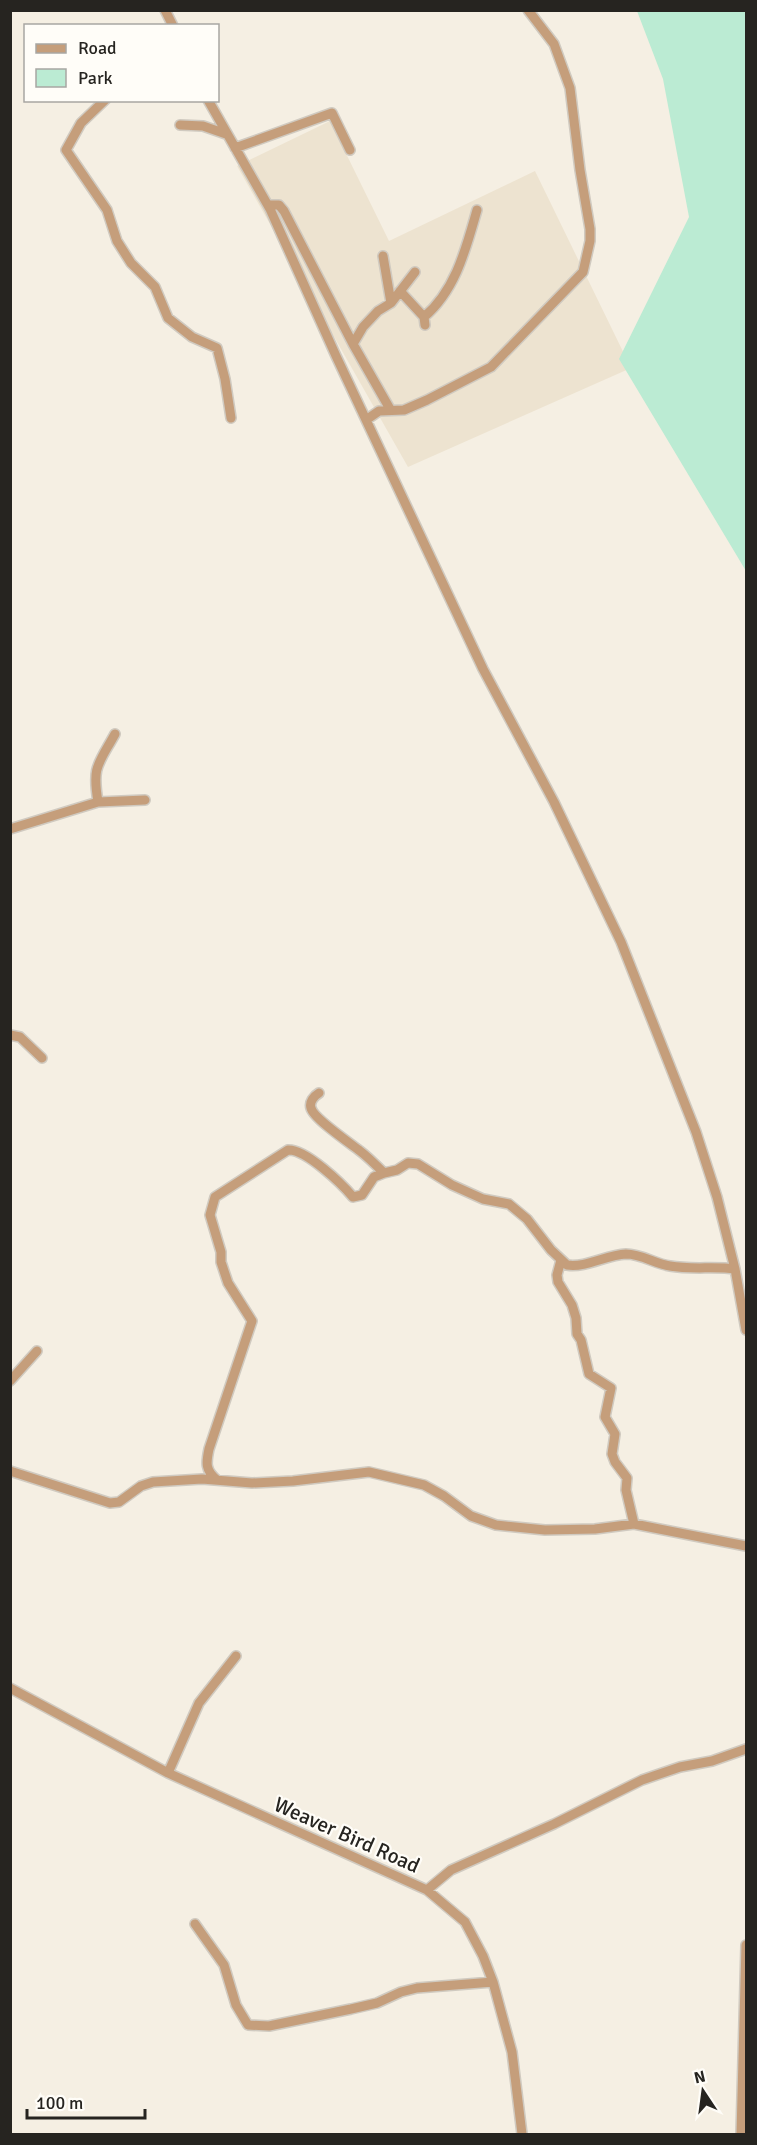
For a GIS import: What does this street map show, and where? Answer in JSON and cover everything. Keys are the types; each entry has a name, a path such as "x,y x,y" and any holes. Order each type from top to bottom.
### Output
{"street":[{"path":"165,10 172,24"},
{"path":"366,420 379,411 404,410 428,400 491,367 583,272 590,241 590,229 570,88 554,44 528,10"},
{"path":"103,102 81,123 66,150 107,210 117,241 131,262 155,287 168,318 192,337 217,348 231,418"},
{"path":"209,102 268,205 483,669 554,802 621,942 696,1132 717,1197 747,1330"},
{"path":"235,148 332,114 350,150"},
{"path":"180,125 203,126 226,134"},
{"path":"268,205 279,205 284,212 390,409"},
{"path":"400,291 424,321 461,265 477,210"},
{"path":"383,256 391,303"},
{"path":"354,344 363,327 378,311 391,303 415,272"},
{"path":"98,802 94,779 96,769 115,734"},
{"path":"10,829 98,802 145,800"},
{"path":"10,1035 20,1037 42,1058"},
{"path":"319,1093 310,1105 315,1115 384,1173"},
{"path":"217,1480 210,1474 206,1465 209,1449 252,1321 228,1283 210,1215 215,1197 288,1150 303,1154 347,1187 353,1197 362,1195 374,1178 397,1170 408,1163 418,1164 452,1185 483,1199 509,1204 527,1219 561,1260 571,1266 614,1255 634,1254 660,1265 688,1269 735,1269"},
{"path":"561,1260 557,1275 558,1282 572,1305 577,1334 589,1374 611,1388 605,1417 615,1434 612,1454 627,1478 626,1490 634,1524"},
{"path":"10,1381 28,1364 37,1351"},
{"path":"10,1471 110,1503 119,1502 141,1486 153,1482 202,1479 252,1483 293,1481 369,1472 424,1485 444,1496 471,1516 496,1525 545,1530 595,1529 634,1524 747,1546"},
{"path":"168,1773 199,1703 236,1656"},
{"name":"Weaver Bird Road","path":"10,1688 168,1773 427,1890 465,1922 483,1956 493,1982 512,2052 522,2134"},
{"path":"427,1890 451,1869 554,1824 642,1780 747,1749"},
{"path":"195,1924 224,1965 236,2005 248,2025 269,2026 351,2009 377,2003 401,1992 417,1988 493,1982"},
{"path":"741,2134 747,1945"}],"shaded area":[{"path":"330,121 389,241 535,171 631,368 408,467 237,166"}],"green space":[{"path":"637,11 746,11 746,571 619,359 689,217 663,79"}]}
